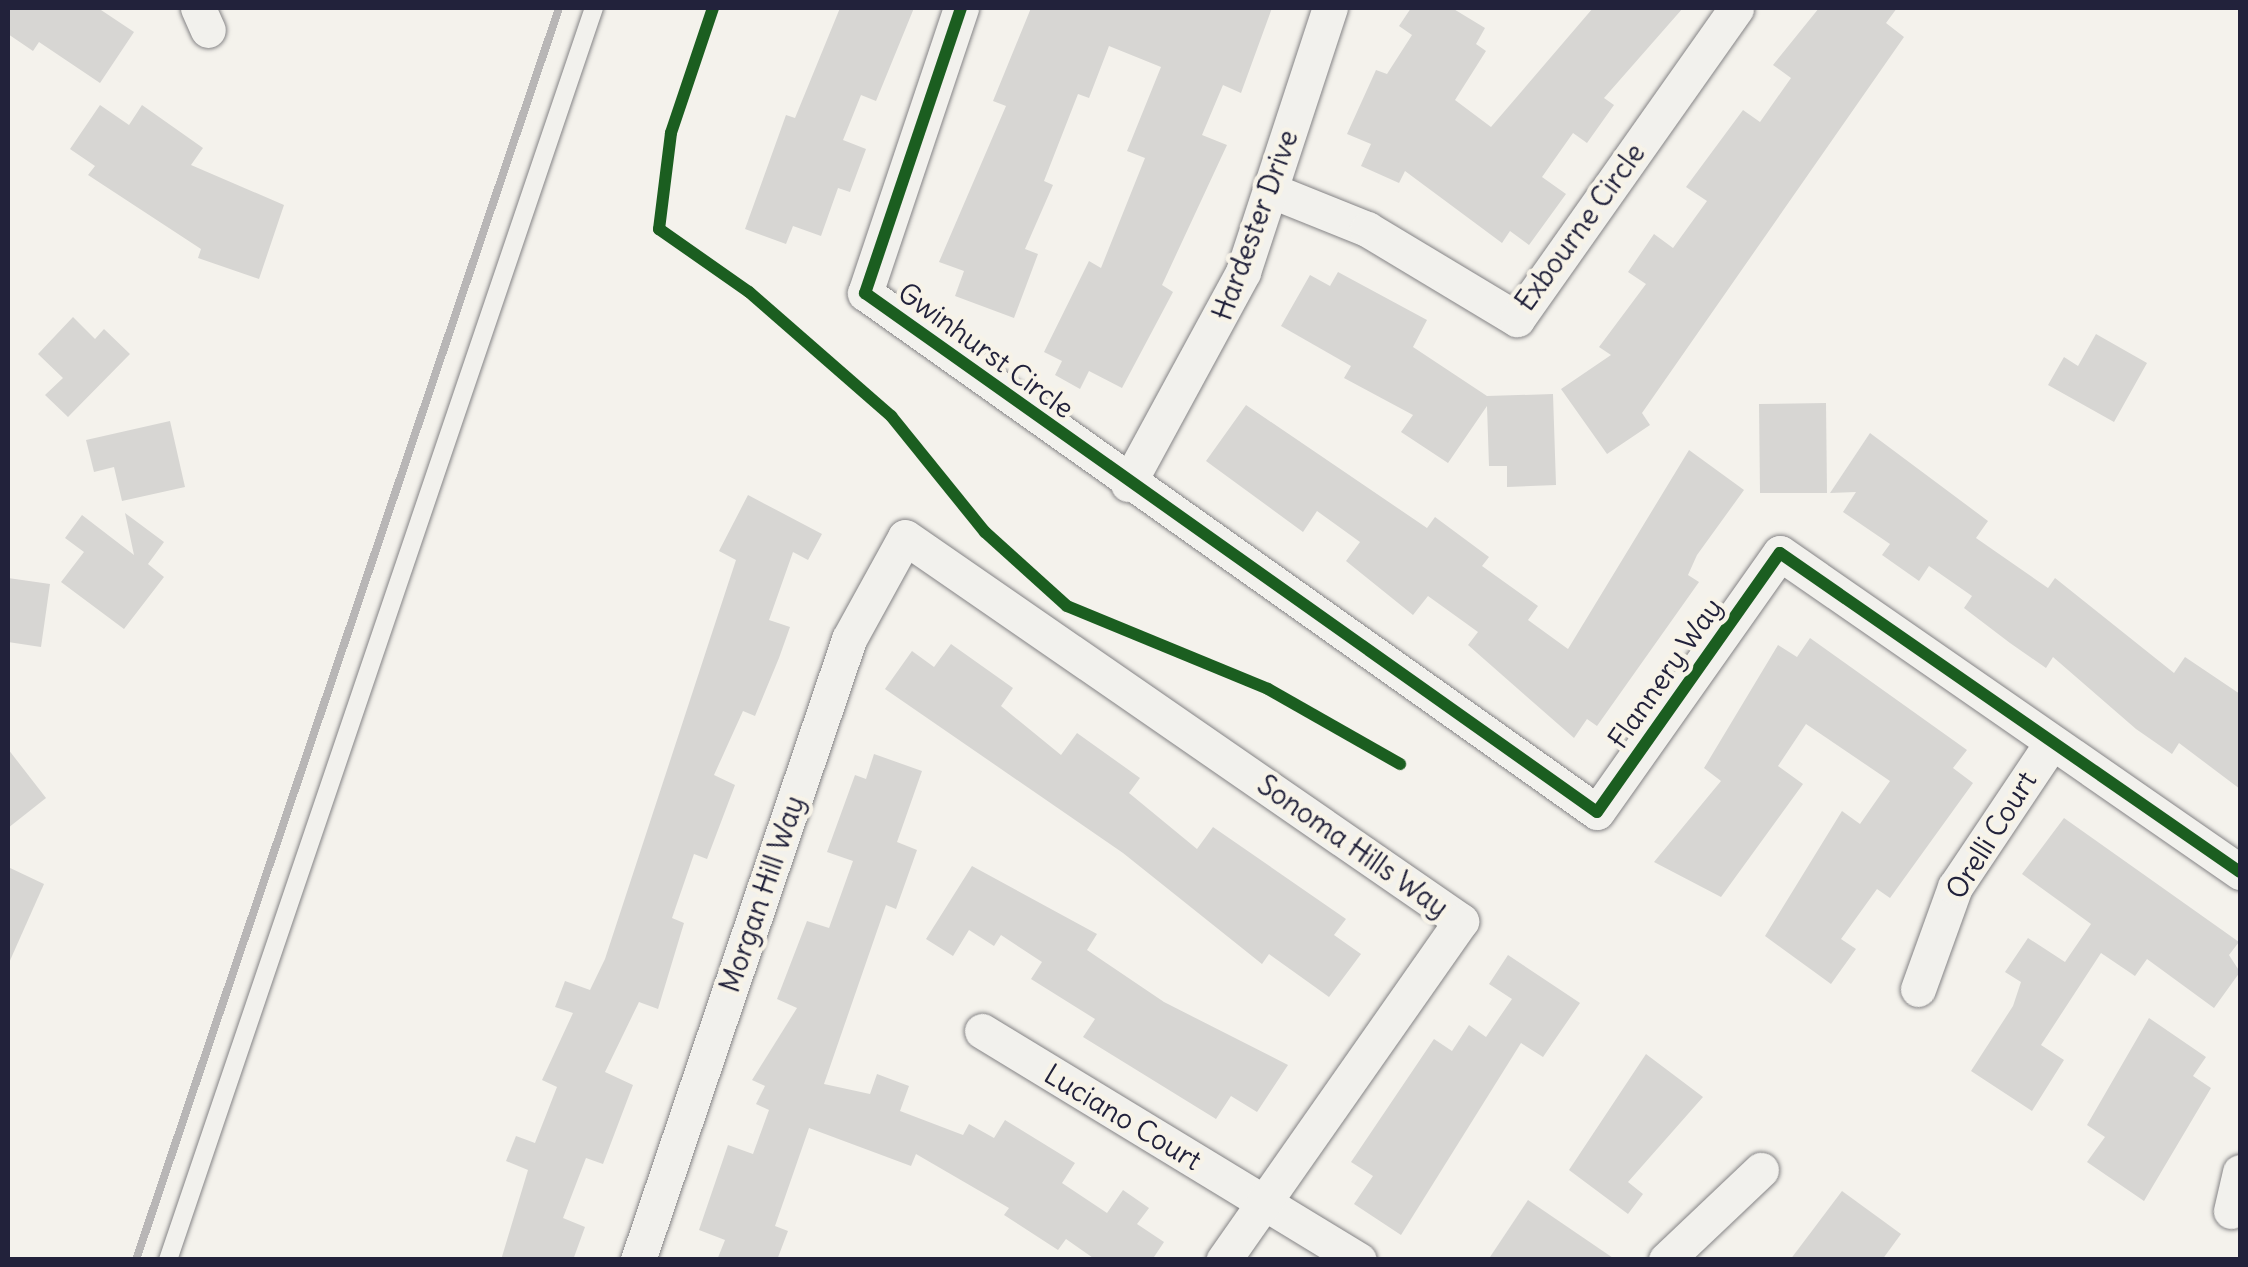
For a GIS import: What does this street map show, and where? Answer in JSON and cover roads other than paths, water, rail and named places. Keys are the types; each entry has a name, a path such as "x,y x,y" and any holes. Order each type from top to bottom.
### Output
{"street":[{"name":"Gwinhurst Circle","path":"961,8 864,293 1128,484"},
{"name":"Hardester Drive","path":"1128,484 1214,339 1270,190 1330,8"},
{"name":"Exbourne Circle","path":"1270,190 1367,229 1517,319 1736,8"},
{"name":"Flannery Way","path":"1128,484 1597,812 1780,553 2240,872"},
{"name":"Sonoma Hills Way","path":"905,536 1461,921 1224,1260"},
{"name":"Morgan Hill Way","path":"638,1260 849,639 905,536"},
{"name":"Orelli Court","path":"1918,989 1955,888 2052,742"},
{"name":"Luciano Court","path":"982,1031 1359,1260"},
{"path":"1666,1260 1761,1170"},
{"path":"2231,1211 2240,1172"}],"lane":[{"path":"168,1260 594,8"}],"railway":[{"path":"136,1260 559,8"}]}
